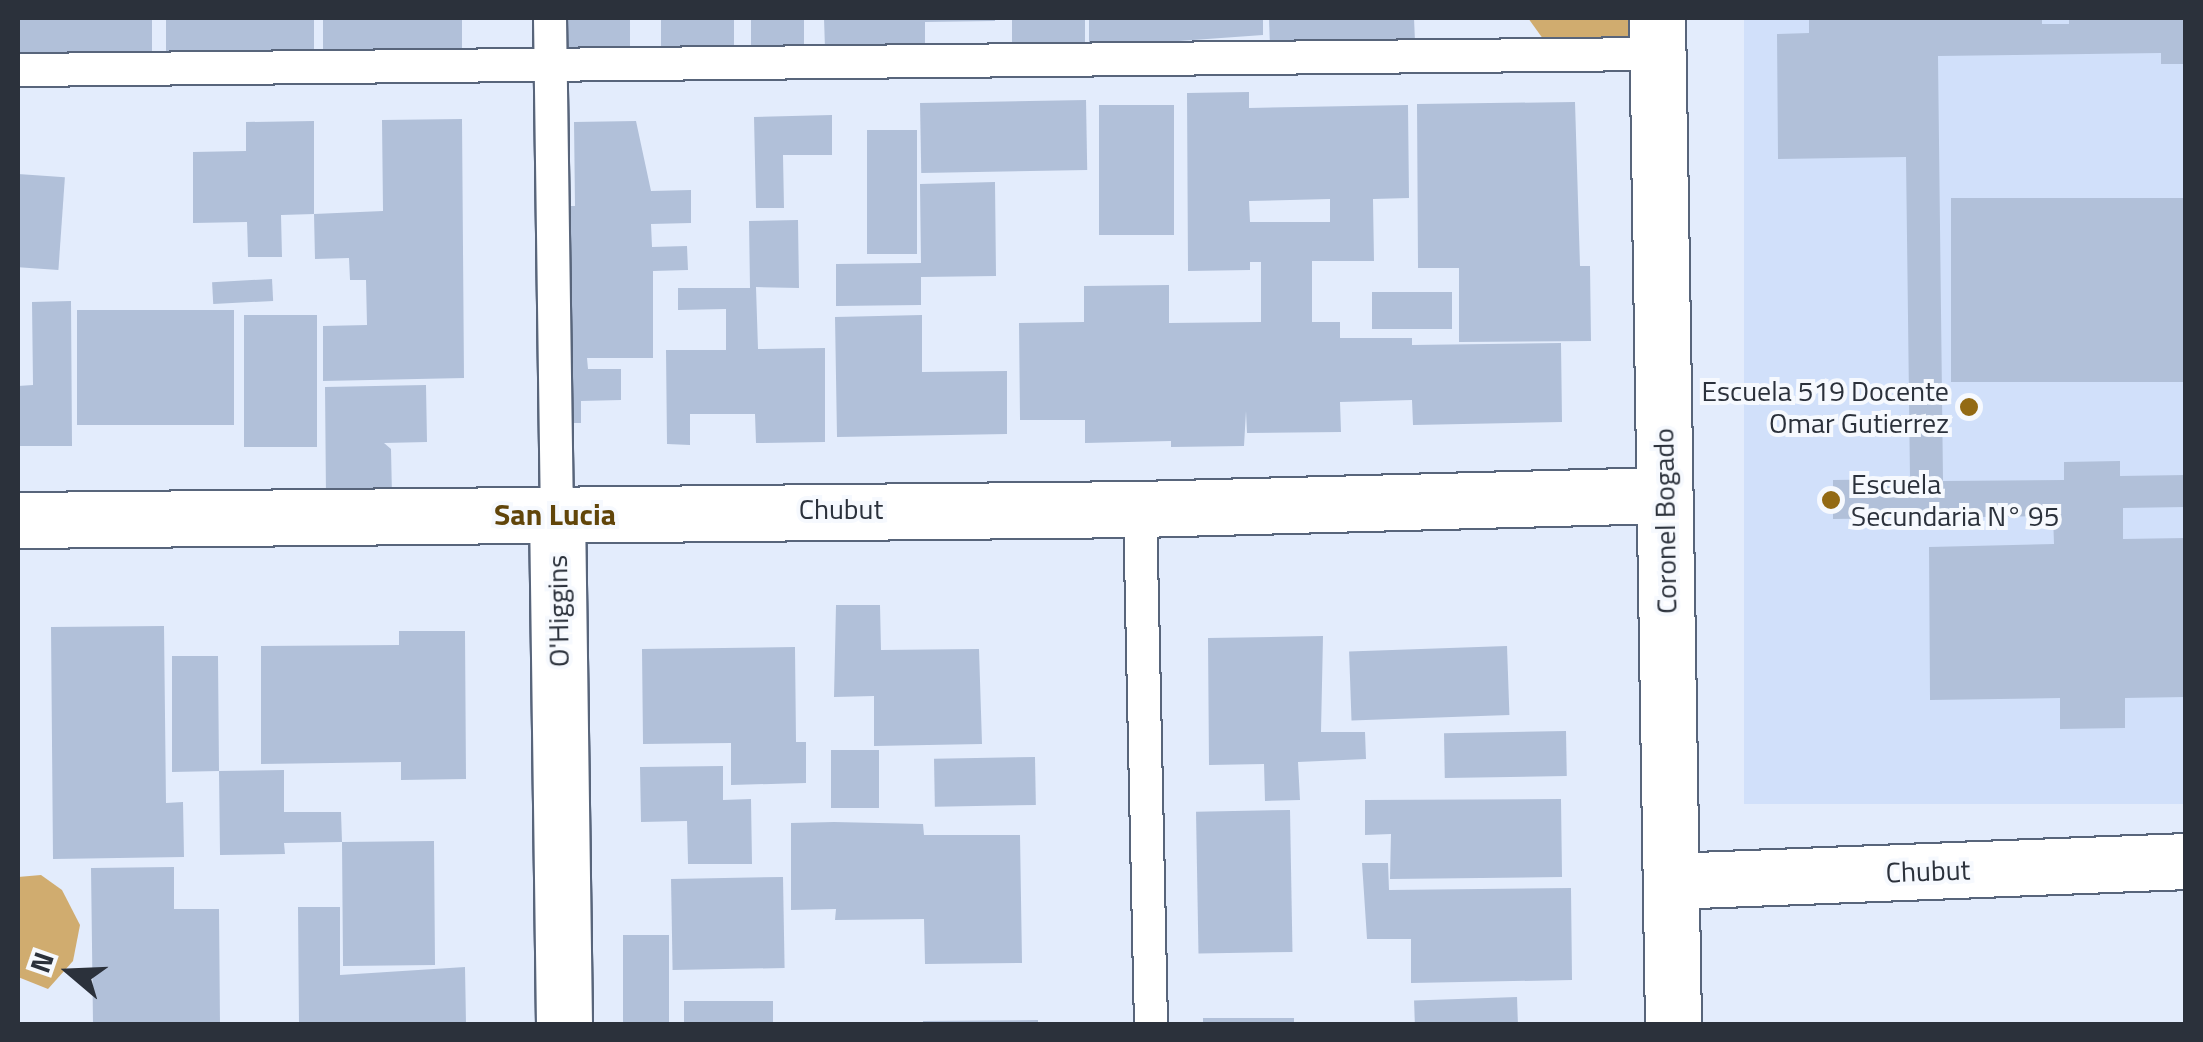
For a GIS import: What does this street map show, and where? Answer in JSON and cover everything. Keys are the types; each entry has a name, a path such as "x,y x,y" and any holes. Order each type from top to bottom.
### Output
{"street":[{"name":"Coronel Bogado","path":"1657,36 1673,1024"},
{"name":"Chubut","path":"18,520 556,510 1140,509 1664,495"},
{"name":"O'Higgins","path":"556,510 564,1024"},
{"name":"Chubut","path":"1671,881 2186,861"}],"lane":[{"name":"O'Higgins","path":"550,18 556,510"},
{"path":"18,70 551,64 1657,36"},
{"path":"1140,509 1152,1024"}],"shaded area":[{"path":"1528,18 1658,18 1619,57 1551,50"},
{"name":"Escuela 519 Docente Omar Gutierrez","path":"1744,18 2185,18 2185,804 1744,804"},
{"path":"41,875 62,890 80,925 73,961 48,989 18,977 18,877"}],"building":[{"path":"18,18 152,18 152,61 18,61"},
{"path":"166,18 314,18 314,63 166,63"},
{"path":"323,18 462,18 462,59 323,59"},
{"path":"567,18 630,18 630,60 567,60"},
{"path":"661,18 734,18 734,56 661,56"},
{"path":"751,18 804,18 804,62 751,62"},
{"path":"824,18 995,21 925,22 925,46 825,49"},
{"path":"1012,18 1085,18 1085,52 1012,52"},
{"path":"1089,18 1263,18 1263,35 1179,41 1179,47 1089,47"},
{"path":"1269,18 1414,18 1415,42 1270,47"},
{"path":"1809,18 2042,18 2042,24 2069,24 2069,18 2186,18 2186,64 2161,64 2161,53 1938,56 1943,481 2064,480 2064,462 2120,461 2120,476 2186,475 2186,507 2123,508 2123,539 2186,538 2186,697 2125,698 2125,728 2060,729 2060,698 1930,700 1929,547 2054,544 2053,516 1833,519 1833,480 1910,479 1906,157 1778,159 1777,34 1809,33"},
{"path":"1249,92 1249,108 1408,105 1409,198 1373,199 1374,261 1312,261 1312,322 1340,322 1340,338 1412,338 1412,345 1561,343 1562,422 1413,425 1412,400 1340,402 1341,432 1247,433 1246,411 1244,446 1171,447 1171,441 1085,443 1085,420 1020,420 1019,323 1084,322 1084,286 1169,285 1169,323 1261,322 1261,262 1250,262 1250,270 1188,271 1187,93","holes":["1330,199 1330,222 1250,222 1249,201"]},
{"path":"1086,100 1087,170 921,173 920,103"},
{"path":"1575,102 1580,266 1590,266 1591,341 1459,342 1459,268 1418,268 1417,104"},
{"path":"1099,105 1174,105 1174,235 1099,235"},
{"path":"832,115 832,155 783,155 784,208 756,208 754,117"},
{"path":"462,119 464,378 323,381 323,326 367,325 366,280 350,280 349,258 315,259 314,214 383,211 382,120"},
{"path":"314,121 314,214 281,215 282,257 248,257 247,222 193,223 193,152 246,151 246,122"},
{"path":"636,121 651,191 691,190 691,223 651,224 652,247 687,246 688,270 653,271 653,358 587,358 588,369 621,369 621,400 581,401 581,423 567,423 561,206 575,206 574,122"},
{"path":"867,130 917,130 917,254 867,254"},
{"path":"18,174 65,177 58,270 18,267"},
{"path":"995,182 996,276 921,277 921,305 836,306 836,264 921,263 920,184"},
{"path":"1951,198 2186,198 2186,382 1951,382"},
{"path":"798,220 799,288 756,287 758,349 825,348 825,442 756,443 755,414 690,414 690,445 667,444 666,350 726,350 726,309 678,310 678,288 750,288 749,221"},
{"path":"272,279 273,301 213,304 212,282"},
{"path":"1372,292 1452,292 1452,329 1372,329"},
{"path":"71,301 72,446 18,446 18,386 33,385 32,302"},
{"path":"77,310 234,310 234,425 77,425"},
{"path":"244,315 317,315 317,447 244,447"},
{"path":"922,315 922,372 1007,371 1007,434 837,437 835,317"},
{"path":"426,385 427,442 384,443 391,449 392,496 326,497 325,387"},
{"path":"836,605 880,605 881,650 979,649 982,744 874,746 874,696 834,697"},
{"path":"164,626 166,803 183,802 184,857 53,859 51,627"},
{"path":"399,631 465,631 466,779 401,780 401,762 261,764 261,646 399,645"},
{"path":"1323,636 1321,732 1365,732 1366,759 1298,762 1300,800 1265,801 1264,764 1209,765 1208,638"},
{"path":"1507,646 1509,715 1352,720 1349,652"},
{"path":"795,647 796,742 806,742 806,783 731,785 731,743 643,744 642,649"},
{"path":"172,656 218,656 219,771 172,772"},
{"path":"1566,731 1567,776 1445,778 1444,733"},
{"path":"831,750 879,750 879,808 831,808"},
{"path":"1035,757 1036,805 935,807 934,759"},
{"path":"723,766 723,800 751,799 752,864 688,864 687,821 641,822 640,767"},
{"path":"284,770 284,812 341,812 342,842 284,843 285,854 220,855 219,771"},
{"path":"1561,799 1562,877 1390,879 1391,834 1365,835 1365,800"},
{"path":"1290,810 1292,952 1198,954 1196,812"},
{"path":"791,823 923,824 924,835 1020,835 1022,963 925,964 924,919 835,920 836,909 791,910"},
{"path":"434,841 435,965 343,966 342,842"},
{"path":"1362,863 1388,863 1389,890 1571,888 1572,980 1411,983 1411,939 1367,939"},
{"path":"174,867 174,909 219,909 220,1024 93,1024 91,868"},
{"path":"783,877 785,968 673,970 671,879"},
{"path":"298,907 340,907 340,975 465,967 466,1024 299,1024"},
{"path":"623,935 669,935 669,1024 623,1024"},
{"path":"1517,997 1518,1024 1415,1024 1414,1001"},
{"path":"684,1001 773,1001 773,1024 684,1024"},
{"path":"1203,1018 1294,1018 1294,1024 1203,1024"},
{"path":"1038,1020 1038,1024 923,1024 923,1021"}],"place":[{"name":"Escuela 519 Docente Omar Gutierrez","path":"1969,407"},
{"name":"Escuela Secundaria N° 95","path":"1831,500"}],"district":[{"name":"San Lucia","path":"555,514"}]}
